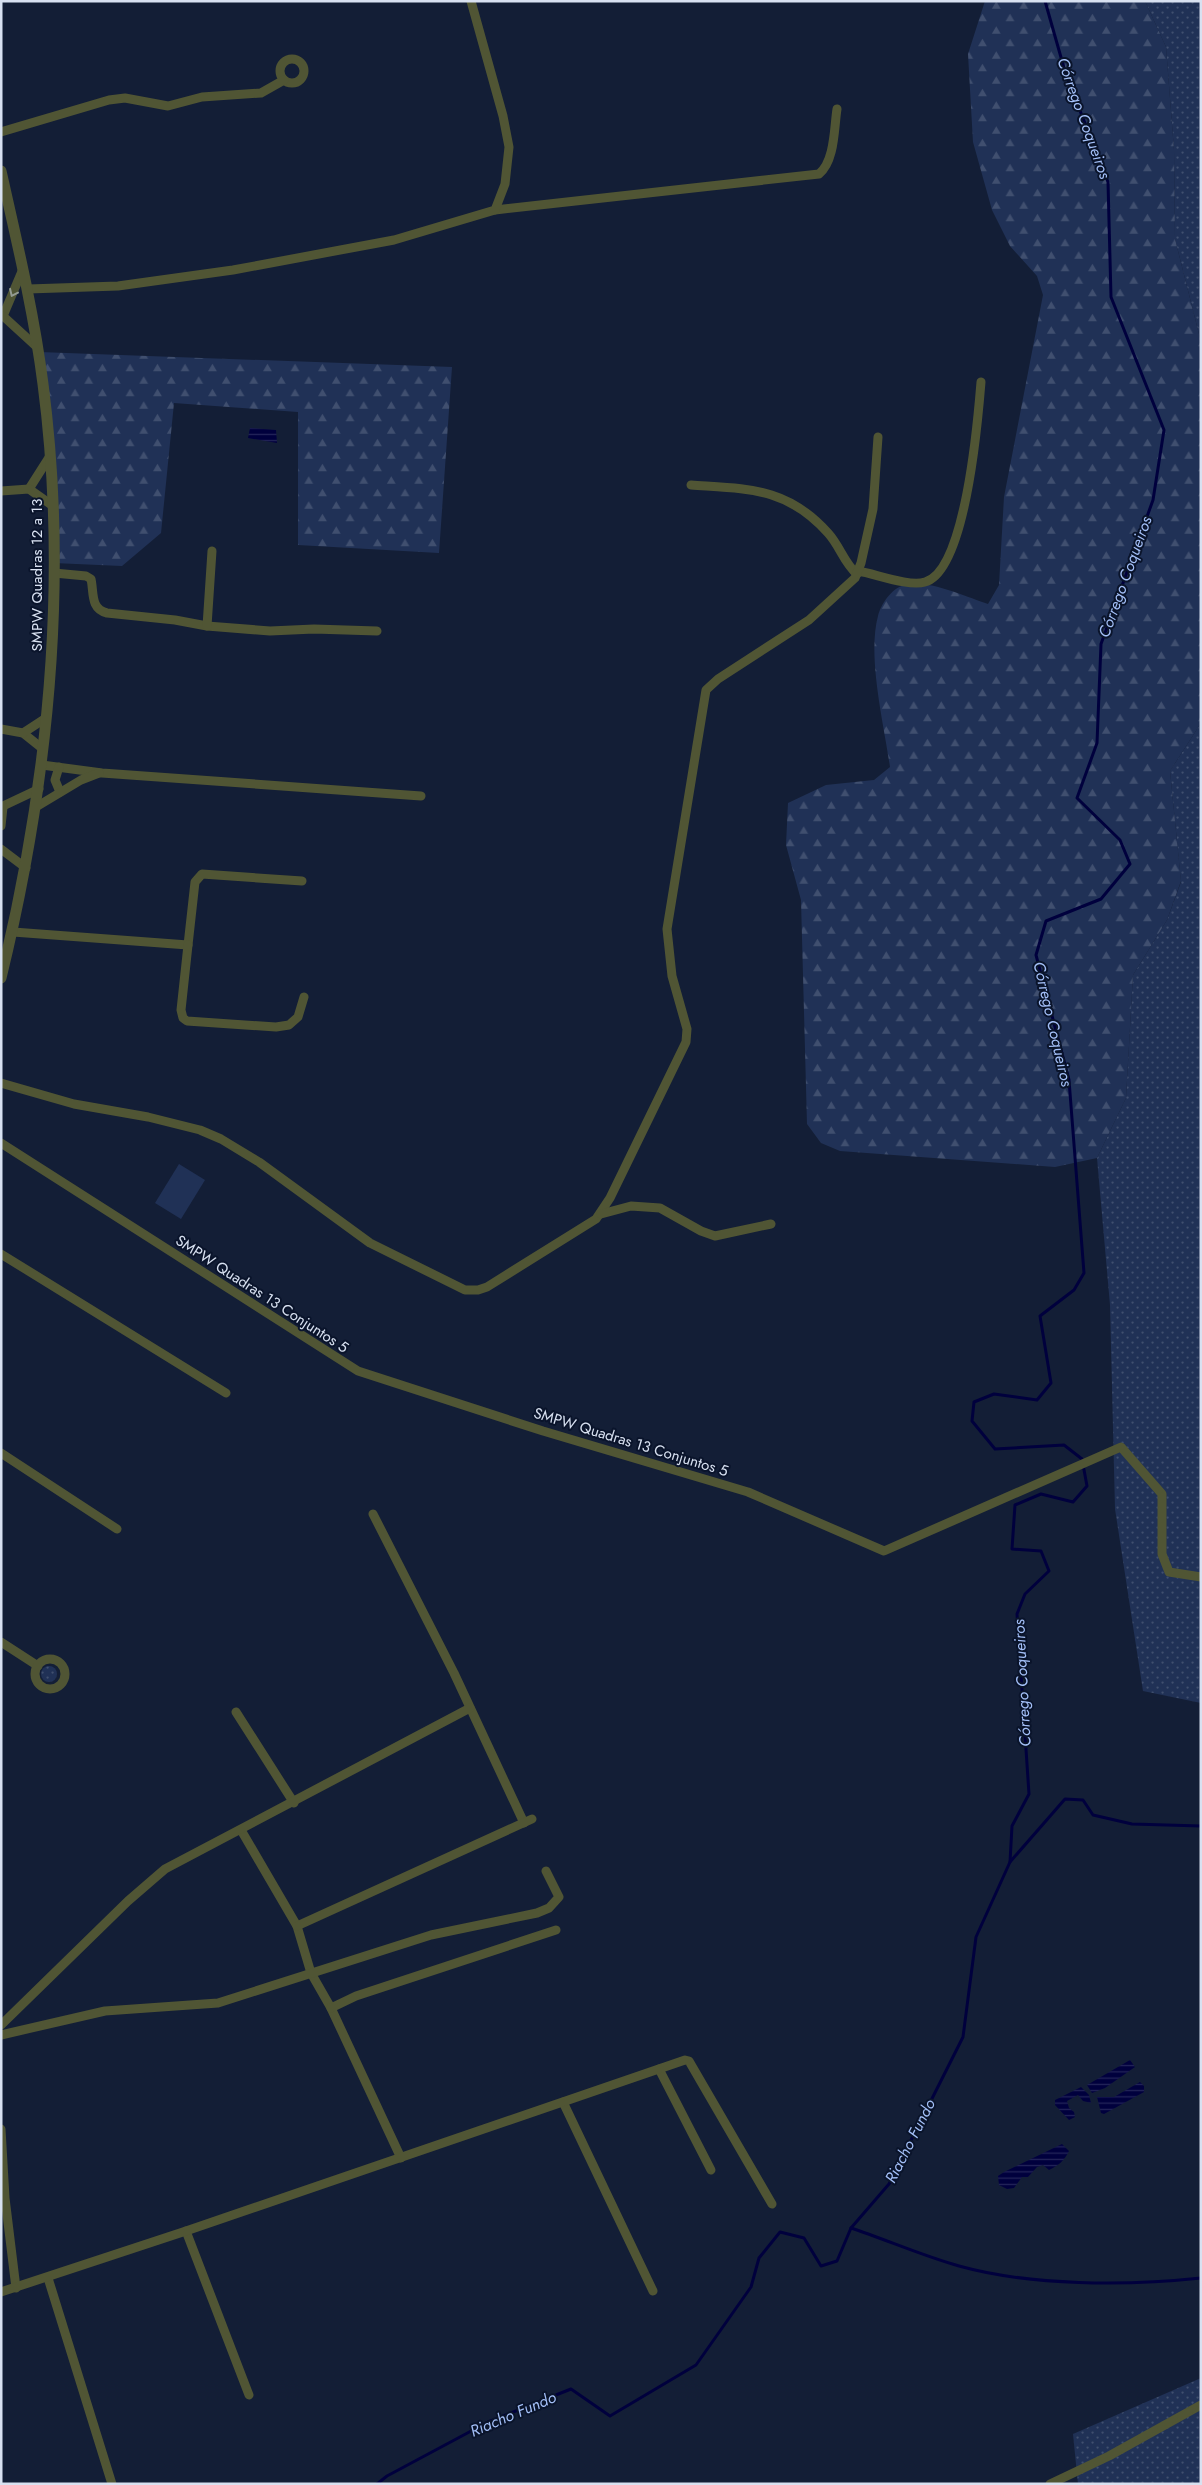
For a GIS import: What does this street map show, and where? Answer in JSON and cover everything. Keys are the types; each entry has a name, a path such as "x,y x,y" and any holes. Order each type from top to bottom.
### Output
{"street":[{"path":"471,1 503,116 509,147 505,184 495,210"},
{"path":"1,132 109,100 125,98 168,106 202,97 260,93 284,80"},
{"path":"28,289 118,286 233,270 394,240 495,210 819,174 826,169 829,159 837,109"},
{"name":"SMPW Quadras 12 a 13","path":"1,171 28,289 38,348 50,456 54,573 52,640 42,765 26,868 13,932 3,963 1,978"},
{"path":"23,269 2,316 38,348"},
{"path":"691,485 757,491 780,497 794,504 826,531 857,573 920,583 932,580 944,564 961,520 975,445 981,382"},
{"path":"601,1214 686,1042 687,1029 672,976 667,929 706,690 718,679 809,620 844,590 857,573 872,509 878,437"},
{"path":"28,489 50,456"},
{"path":"1,491 28,489 53,506"},
{"path":"207,626 212,551"},
{"path":"54,573 91,578 94,602 103,612 207,626 270,631 314,629 377,631"},
{"path":"22,733 46,718"},
{"path":"1,729 22,733 43,749"},
{"path":"42,765 102,773 421,796"},
{"path":"61,767 70,776 71,786"},
{"path":"60,792 55,783 61,767"},
{"path":"36,807 71,786 102,773"},
{"path":"1,826 2,807 38,789"},
{"path":"1,849 26,868"},
{"path":"302,881 202,874 195,882 181,1010 183,1018 187,1021 282,1027 298,1017 304,997"},
{"path":"13,932 188,945"},
{"path":"1,1083 74,1104 148,1117 200,1130 222,1139 259,1162 370,1243 465,1290 478,1290 487,1287 601,1214 631,1206 660,1208 701,1231 715,1236 771,1224"},
{"name":"SMPW Quadras 13 Conjuntos 5","path":"1,1143 358,1371 543,1430 748,1492 884,1551 1121,1448 1162,1494 1162,1554 1169,1572 1201,1577"},
{"path":"1,1254 226,1393"},
{"path":"1,1453 117,1530"},
{"path":"297,1926 528,1821 373,1514"},
{"path":"1,1642 38,1666"},
{"path":"1,2025 128,1900 165,1869 470,1708"},
{"path":"236,1712 294,1802"},
{"path":"241,1830 297,1926 311,1973 331,2008 401,2158"},
{"path":"1,2035 105,2011 218,2002 431,1935 537,1913 549,1908 559,1898 546,1871"},
{"path":"331,2008 356,1996 556,1930"},
{"path":"1,2292 48,2278 685,2060 689,2061 772,2204"},
{"path":"659,2069 711,2170"},
{"path":"563,2102 652,2291"},
{"path":"1,2129 5,2198 16,2288"},
{"path":"186,2231 250,2395"},
{"path":"48,2278 112,2484"},
{"path":"1050,2484 1109,2456 1201,2405"}],"green space":[{"path":"985,1 1145,1 1166,47 1174,150 1175,239 1201,342 1201,723 1170,771 1181,881 1167,920 1133,975 1126,1098 1097,1158 1055,1167 840,1151 821,1143 807,1124 801,900 786,845 788,803 826,785 874,780 890,767 875,670 874,651 878,616 887,598 904,585 923,584 946,589 988,604 999,585 1004,497 1043,295 1037,276 1010,246 992,210 973,142 968,54"},
{"path":"1145,1 1201,1 1201,342 1175,239 1174,150 1166,47"},
{"path":"39,352 452,367 439,553 298,545 298,412 174,403 161,533 122,566 54,563"},
{"path":"1201,723 1201,1703 1143,1691 1115,1509 1110,1305 1097,1158 1126,1098 1133,975 1167,920 1181,882 1170,771"},
{"path":"179,1164 205,1180 181,1219 155,1203"},
{"path":"49,1666 55,1668 57,1674 55,1680 49,1682 43,1680 41,1674 43,1668"},
{"path":"1201,2378 1201,2484 1078,2484 1073,2434"}],"shaded area":[{"path":"250,428 276,430 277,443 248,438"},
{"path":"1130,2060 1135,2067 1105,2088 1092,2093 1087,2085"},
{"path":"1140,2082 1144,2086 1144,2092 1104,2114 1101,2113 1097,2097 1114,2097"},
{"path":"1081,2087 1089,2095 1091,2103 1083,2101 1078,2095 1067,2101 1075,2117 1069,2120 1055,2105 1055,2100"},
{"path":"1062,2144 1069,2151 1056,2166 1049,2170 1043,2165 1037,2167 1028,2177 1022,2177 1014,2188 1007,2189 999,2185 998,2176 1004,2172"}],"waterway":[{"name":"Córrego Coqueiros","path":"1010,1862 1012,1826 1029,1794 1017,1614 1025,1594 1049,1571 1041,1551 1012,1549 1015,1505 1041,1494 1073,1502 1087,1486 1082,1459 1064,1445 995,1449 972,1421 974,1402 994,1394 1037,1400 1051,1383 1040,1316 1074,1290 1084,1273 1069,1080 1036,955 1046,921 1101,899 1130,864 1120,840 1077,798 1097,743 1101,644 1153,500 1164,430 1111,297 1108,182 1066,75 1045,1"},
{"name":"Riacho Fundo","path":"377,2484 387,2476 488,2422 571,2389 610,2416 696,2365 751,2287 759,2258 780,2232 804,2238 821,2266 837,2261 851,2228 889,2184 963,2037 976,1937 1010,1862 1065,1799 1083,1800 1093,1815 1132,1824 1201,1826"},
{"path":"851,2228 918,2253 987,2273 1047,2281 1110,2283 1201,2278"}]}
